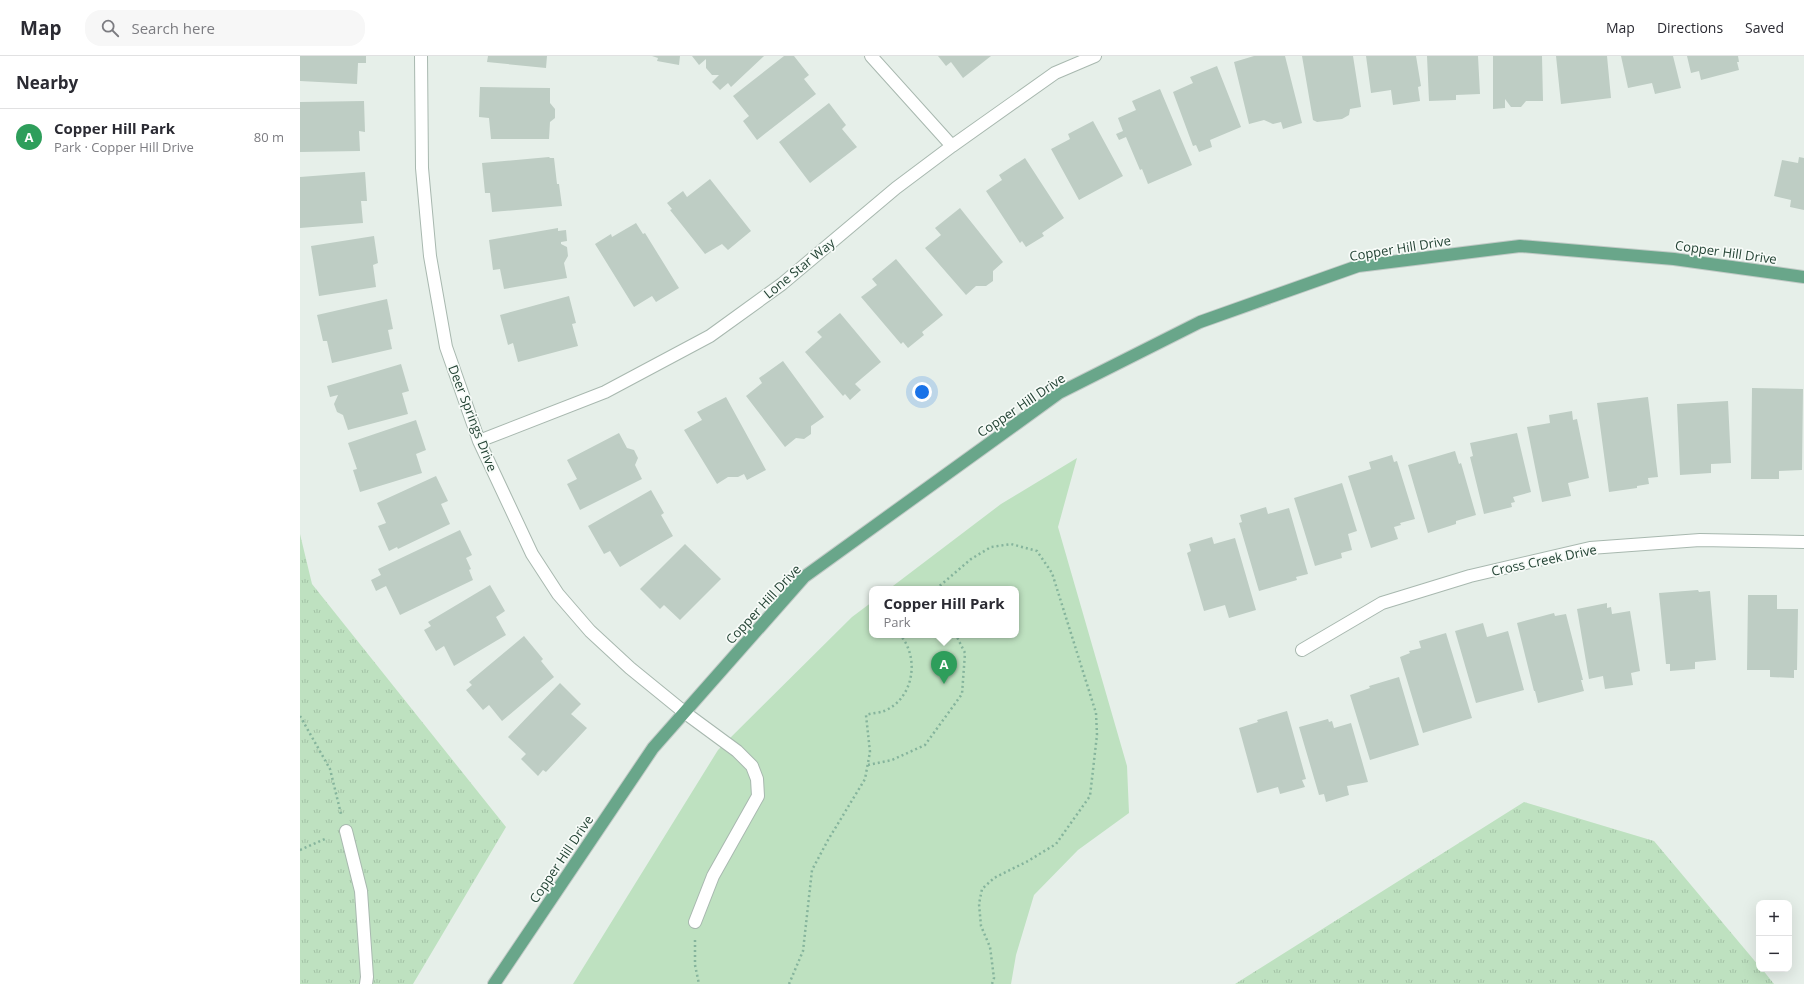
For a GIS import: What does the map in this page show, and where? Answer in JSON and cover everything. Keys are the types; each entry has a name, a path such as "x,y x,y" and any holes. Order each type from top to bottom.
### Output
{"main road":[{"name":"Copper Hill Drive","path":"494,984 654,748 684,712 804,578 1059,393 1200,322 1358,266 1520,246 1674,259 1804,278"}],"street":[{"name":"Deer Springs Drive","path":"421,56 422,168 430,256 446,347 479,441 532,554 558,594 590,631 630,668 684,712 737,751 752,766 757,779 758,796 713,876 695,922"},
{"path":"871,56 952,146"},
{"name":"Lone Star Way","path":"479,441 605,392 710,336 782,284 896,188 952,146 1055,73 1095,56"},
{"name":"Cross Creek Drive","path":"1302,650 1382,602 1470,576 1590,548 1700,540 1804,542"},
{"path":"346,830 361,891 367,977 366,984"}],"path":[{"path":"940,586 971,559 991,547 1012,544 1037,551 1052,573 1096,713 1097,735 1090,796 1056,844 1028,861 994,878 982,889 979,904 981,926 990,947 994,978 992,984"},
{"path":"789,984 803,951 812,870 828,840 865,779 870,752 866,714 885,710 896,703 906,690 911,680 912,667 910,652 902,638"},
{"path":"868,765 892,760 925,745 962,694 965,652 958,638"},
{"path":"300,716 330,769 346,830 300,850"},
{"path":"695,922 695,965 699,984"}],"green space":[{"path":"1077,458 1058,527 1127,766 1129,813 1078,850 1034,895 1016,955 1011,984 573,984 718,750 852,617 869,604 869,638 1019,638 1019,586 893,586 1001,504"},
{"path":"300,534 312,584 506,827 413,984 300,984"},
{"path":"1524,802 1654,841 1756,962 1756,972 1764,972 1774,984 1235,984"}],"building":[{"path":"300,56 366,56 366,63 358,63 357,84 300,81"},
{"path":"488,56 547,56 546,68 487,62"},
{"path":"652,56 680,56 679,65 657,61 658,58"},
{"path":"692,56 764,56 731,87 728,83 720,90 712,82 719,75 712,75 706,68 706,59 699,65"},
{"path":"784,56 794,56 809,75 804,79 816,94 757,140 743,121 749,116 733,96"},
{"path":"938,56 991,56 963,78 951,62 946,66"},
{"path":"1254,56 1285,56 1302,123 1283,129 1281,122 1273,124 1264,120 1249,124 1234,62"},
{"path":"1302,56 1353,56 1361,107 1350,109 1349,115 1342,119 1317,122 1313,120"},
{"path":"1366,56 1416,56 1421,86 1418,87 1420,101 1393,105 1391,90 1371,93"},
{"path":"1427,56 1478,56 1480,94 1456,95 1456,100 1429,101"},
{"path":"1493,56 1542,56 1543,101 1526,101 1521,107 1511,107 1505,99 1505,108 1493,109"},
{"path":"1556,56 1607,56 1611,98 1561,104"},
{"path":"1621,56 1673,56 1681,88 1655,94 1652,83 1628,88"},
{"path":"1687,56 1738,56 1739,62 1737,62 1739,70 1701,80 1699,71 1691,73"},
{"path":"1217,66 1241,127 1210,140 1212,147 1199,152 1196,145 1193,146 1173,92 1193,83 1190,77"},
{"path":"480,87 550,88 550,103 555,109 555,118 550,122 549,139 491,139 489,118 479,117"},
{"path":"1160,89 1192,165 1148,184 1142,169 1140,170 1126,137 1119,140 1116,134 1123,131 1118,118 1136,110 1132,101"},
{"path":"364,101 365,132 359,131 360,151 300,152 300,102"},
{"path":"829,103 846,125 842,129 857,147 810,183 779,142"},
{"path":"1093,121 1123,176 1079,200 1051,149 1070,139 1068,134"},
{"path":"549,157 554,158 557,184 559,184 562,206 492,212 490,193 485,193 482,163"},
{"path":"1799,157 1804,158 1804,210 1790,207 1791,200 1774,196 1782,160 1798,163"},
{"path":"1025,158 1064,218 1042,233 1044,236 1026,247 1022,241 1020,243 986,191 1002,180 999,175"},
{"path":"365,172 367,201 361,201 363,223 300,228 300,177"},
{"path":"710,179 751,231 728,250 722,244 705,254 670,210 672,209 667,203 683,191 687,197"},
{"path":"960,208 1003,262 993,271 993,281 986,286 976,286 966,295 925,248 941,235 935,228"},
{"path":"636,223 643,234 645,233 679,288 656,302 652,296 634,307 595,244 611,234 612,237"},
{"path":"558,228 558,231 566,230 567,241 561,242 561,244 567,247 568,256 564,263 567,278 504,289 500,269 493,270 489,240"},
{"path":"374,236 378,263 373,265 376,287 319,296 311,246"},
{"path":"896,259 943,315 922,332 924,335 908,348 903,342 901,344 861,297 877,285 872,279"},
{"path":"569,296 576,323 572,324 578,346 518,362 513,343 508,345 500,315"},
{"path":"387,299 393,329 388,330 392,349 332,363 327,341 323,341 317,315"},
{"path":"840,313 881,362 855,384 861,390 850,400 845,394 843,396 805,352 822,337 817,332"},
{"path":"783,361 824,417 811,426 811,434 804,439 796,438 785,447 746,396 762,383 759,378"},
{"path":"401,364 409,391 402,393 408,414 348,430 343,415 337,412 334,404 338,395 330,397 327,386"},
{"path":"1752,388 1803,389 1802,470 1779,471 1779,479 1751,479"},
{"path":"726,397 766,470 747,480 744,474 738,477 728,477 717,484 684,430 702,420 697,412"},
{"path":"1648,397 1658,477 1648,478 1649,484 1637,486 1637,488 1609,492 1597,403"},
{"path":"1728,401 1731,463 1711,464 1711,473 1680,475 1677,404"},
{"path":"1572,411 1573,420 1577,419 1589,478 1568,483 1571,496 1542,502 1527,427 1550,423 1549,415"},
{"path":"416,420 426,450 416,454 422,473 360,492 353,470 357,469 348,443"},
{"path":"619,433 627,448 634,450 638,458 635,465 642,479 580,510 567,484 577,479 567,460"},
{"path":"1517,433 1531,492 1513,497 1515,502 1511,503 1512,507 1484,514 1470,457 1473,456 1470,443"},
{"path":"1455,451 1459,464 1461,463 1476,515 1456,521 1456,524 1428,533 1408,465"},
{"path":"1392,455 1394,462 1397,461 1415,519 1400,523 1401,525 1394,527 1398,539 1371,548 1348,476 1371,469 1369,462"},
{"path":"436,476 448,501 441,504 450,524 398,549 397,547 389,551 378,526 386,523 377,503"},
{"path":"1342,483 1357,531 1348,534 1352,550 1341,553 1342,558 1315,566 1294,498"},
{"path":"651,490 664,513 661,515 673,536 620,567 610,551 604,554 588,526"},
{"path":"1266,507 1268,514 1289,508 1308,574 1296,577 1297,580 1259,591 1239,523 1242,522 1240,515"},
{"path":"460,530 472,555 466,558 471,569 469,570 473,580 400,615 386,586 376,591 371,580 381,575 378,569"},
{"path":"1212,537 1214,544 1235,538 1256,610 1229,618 1225,605 1204,611 1187,553 1191,551 1189,544"},
{"path":"685,544 721,579 680,620 664,605 660,609 640,589"},
{"path":"490,585 505,611 496,617 506,635 454,666 444,646 436,651 424,630 431,626 428,622"},
{"path":"1698,590 1699,592 1710,591 1716,660 1695,662 1695,669 1670,671 1670,664 1666,664 1659,593"},
{"path":"1748,595 1777,595 1777,609 1798,609 1797,670 1794,670 1794,678 1770,677 1770,670 1747,670"},
{"path":"1607,603 1607,608 1611,607 1612,614 1630,611 1640,671 1631,673 1633,685 1605,689 1603,676 1589,679 1577,609"},
{"path":"1554,613 1555,616 1566,614 1583,680 1581,680 1584,691 1538,703 1517,623"},
{"path":"1483,623 1487,637 1508,631 1524,690 1476,703 1455,631"},
{"path":"1446,633 1472,718 1423,733 1400,657 1410,653 1409,651 1421,648 1419,641"},
{"path":"524,636 543,659 541,661 554,677 502,721 489,705 483,710 466,690 472,685 469,682"},
{"path":"1399,677 1419,745 1370,760 1350,695 1370,688 1369,686"},
{"path":"560,683 581,704 571,714 587,728 546,772 543,770 538,776 521,759 526,754 508,737"},
{"path":"1287,711 1306,779 1302,780 1305,787 1280,794 1278,787 1257,793 1239,728 1258,722 1257,720"},
{"path":"1328,719 1329,722 1332,721 1334,728 1351,723 1368,782 1347,786 1349,795 1326,802 1324,794 1319,795 1299,727"}],"place":[{"name":"Copper Hill Park","path":"944,684"}]}
